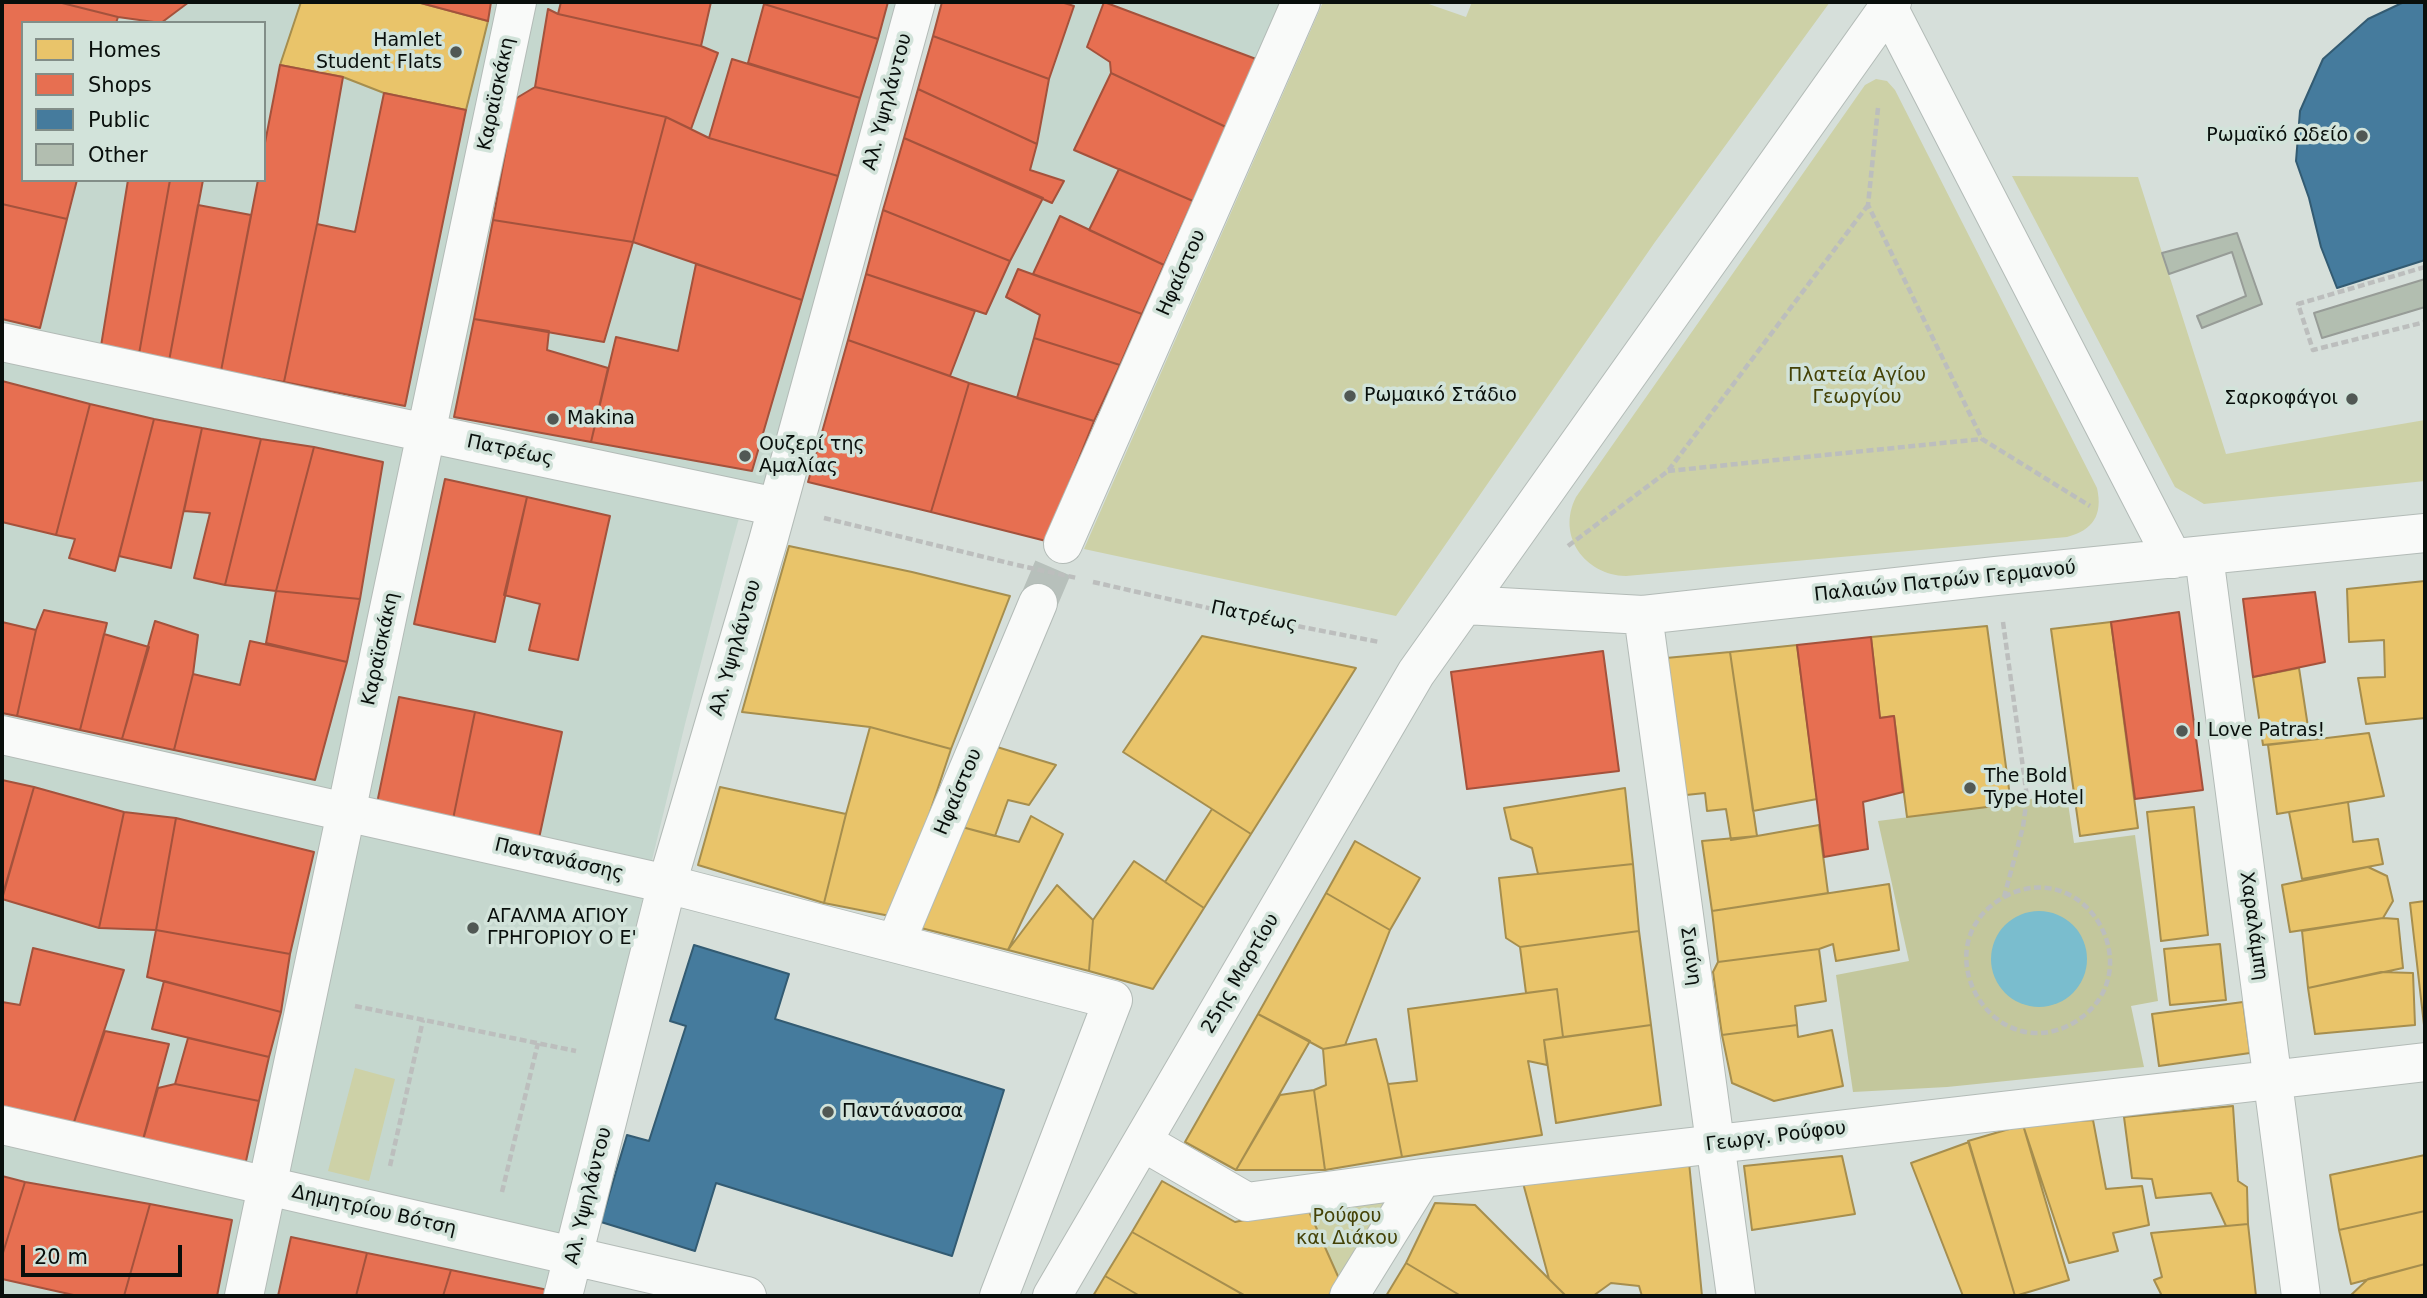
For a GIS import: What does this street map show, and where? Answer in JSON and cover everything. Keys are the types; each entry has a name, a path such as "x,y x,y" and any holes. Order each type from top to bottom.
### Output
{"street":[{"name":"Καραϊσκάκη","path":"244,1296 517,2"},
{"name":"Αλ. Υψηλάντου","path":"563,1296 667,884 776,507 916,2"},
{"name":"Ηφαίστου","path":"1070,561 1301,2"},
{"name":"Χαραλάμπη","path":"1890,4 2188,557 2273,1079 2301,1296"},
{"name":"25ης Μαρτίου","path":"1052,1296 1416,673 1890,4"},
{"name":"Πατρέως","path":"2,342 776,507"},
{"name":"Παλαιών Πατρών Γερμανού","path":"1465,605 1643,615 2425,533"},
{"name":"Ηφαίστου","path":"896,942 1038,603"},
{"name":"Σισίνη","path":"1643,615 1736,1296"},
{"name":"Παντανάσσης","path":"2,735 667,884 1113,1000 999,1296"},
{"name":"Γεωργ. Ρούφου","path":"1143,1142 1247,1202 1422,1178 2425,1062"},
{"name":"Δημητρίου Βότση","path":"2,1125 747,1296"},
{"path":"1349,1296 1422,1178"}],"path":[{"path":"1562,550 1668,471 1868,205 1878,104"},
{"path":"1868,205 1982,439 2098,511"},
{"path":"2425,267 2298,304 2313,349 2425,322"},
{"path":"1668,471 1982,439"},
{"name":"Πατρέως","path":"776,507 1017,565 1070,561 1235,614 1431,653"},
{"path":"1996,576 2027,797 2023,827 2004,897 1980,916 1968,943 1966,969 1978,1000 1988,1012 2013,1028 2048,1031 2075,1021 2099,998 2110,971 2110,953 2100,921 2090,909 2063,892 2048,888 2012,892 2004,897"},
{"path":"346,1004 586,1053"},
{"path":"388,1176 423,1020"},
{"path":"499,1204 538,1043"}],"shaded area":[{"path":"2,2 916,2 784,476 744,500 731,547 685,724 557,1252 563,1296 2,1296"},
{"path":"942,2 1281,2 1094,421 1046,541 809,482"}],"green space":[{"name":"Ρωμαικό Στάδιο","path":"1323,2 1423,2 1466,17 1472,2 1830,2 1655,242 1396,616 1084,549"},
{"name":"Πλατεία Αγίου Γεωργίου","path":"1876,79 1887,81 1895,90 2097,488 2098,506 2094,520 2084,530 2067,537 1626,576 1598,569 1578,551 1572,539 1571,512 1576,497 1865,85"},
{"path":"2012,176 2138,177 2226,454 2425,420 2425,481 2204,504 2175,487"},
{"path":"2066,790 2074,843 2135,835 2158,1001 2131,1006 2144,1067 1947,1087 1853,1092 1836,975 1909,961 1878,821 2011,804"},
{"path":"355,1068 395,1079 369,1181 328,1171"},
{"name":"Ρούφου και Διάκου","path":"1412,1183 1341,1283 1307,1207"}],"water":[{"path":"2039,911 2057,915 2073,925 2083,941 2087,959 2083,977 2073,993 2057,1003 2039,1007 2021,1003 2005,993 1995,977 1991,959 1995,941 2005,925 2021,915"}],"building: Homes":[{"path":"301,2 417,2 488,21 466,110 384,93 343,77 280,65"},
{"path":"789,546 1010,596 951,749 870,727 742,712"},
{"path":"2425,581 2425,718 2366,724 2358,678 2385,677 2384,640 2349,642 2347,589"},
{"path":"2111,622 2138,828 2080,836 2051,629"},
{"path":"1987,626 2011,804 1907,817 1894,716 1880,718 1871,637"},
{"path":"1202,636 1356,668 1251,834 1123,752"},
{"path":"1797,645 1817,799 1753,811 1730,652"},
{"path":"1730,652 1757,836 1731,840 1726,809 1707,811 1705,793 1686,795 1666,658"},
{"path":"2299,668 2310,740 2263,745 2253,677"},
{"path":"870,727 951,749 895,917 824,903"},
{"path":"2369,733 2384,796 2277,814 2268,745"},
{"path":"997,747 1056,765 1029,805 1008,800 995,836 962,827"},
{"path":"720,787 846,814 824,903 698,865"},
{"path":"1625,788 1633,864 1538,874 1532,848 1511,839 1504,808"},
{"path":"2348,802 2353,842 2378,839 2383,864 2302,879 2289,812"},
{"path":"2194,807 2208,935 2161,941 2147,812"},
{"path":"1212,809 1251,834 1204,908 1165,882"},
{"path":"1031,816 1063,834 1008,950 917,927 962,827 1019,842"},
{"path":"1819,825 1828,893 1712,911 1702,841 1757,836"},
{"path":"1355,841 1420,878 1390,930 1326,893"},
{"path":"1134,861 1204,908 1153,989 1089,971 1093,920"},
{"path":"1633,864 1639,931 1520,947 1506,938 1499,878"},
{"path":"2368,867 2387,876 2393,901 2383,918 2290,932 2282,885"},
{"path":"1889,884 1899,950 1836,961 1833,944 1819,949 1718,962 1712,911"},
{"path":"1057,885 1093,920 1089,971 1008,950"},
{"path":"1326,893 1390,930 1345,1045 1323,1049 1258,1014"},
{"path":"2425,901 2425,1025 2424,1025 2410,903"},
{"path":"2383,918 2398,919 2403,968 2308,988 2302,931"},
{"path":"1639,931 1651,1025 1563,1037 1557,989 1526,993 1520,947"},
{"path":"2220,944 2226,1000 2170,1005 2164,949"},
{"path":"1819,949 1826,1001 1795,1006 1797,1025 1722,1035 1713,972 1718,962"},
{"path":"2381,972 2413,973 2415,1025 2315,1034 2308,988"},
{"path":"1557,989 1563,1037 1544,1040 1547,1065 1528,1061 1542,1135 1402,1157 1388,1084 1417,1081 1408,1009"},
{"path":"2243,1002 2250,1053 2159,1066 2152,1014"},
{"path":"1258,1014 1310,1041 1236,1170 1185,1142"},
{"path":"1651,1025 1661,1105 1556,1123 1544,1040"},
{"path":"1797,1025 1798,1037 1832,1030 1843,1086 1774,1101 1732,1083 1722,1035"},
{"path":"1376,1039 1402,1157 1325,1170 1314,1090 1326,1085 1323,1049"},
{"path":"1314,1090 1325,1170 1236,1170 1280,1095"},
{"path":"2233,1106 2238,1181 2247,1187 2248,1224 2226,1226 2211,1193 2156,1198 2152,1179 2132,1178 2124,1117"},
{"path":"2093,1120 2106,1189 2142,1186 2149,1225 2113,1233 2118,1251 2069,1263 2023,1125"},
{"path":"2023,1125 2069,1280 2015,1296 1968,1141"},
{"path":"1969,1142 2015,1296 1963,1296 1911,1163"},
{"path":"2425,1155 2425,1211 2339,1230 2330,1175"},
{"path":"1842,1156 1855,1214 1752,1230 1744,1166"},
{"path":"1689,1162 1702,1296 1642,1296 1639,1286 1611,1283 1593,1296 1566,1296 1549,1279 1523,1183"},
{"path":"1162,1181 1235,1222 1307,1207 1341,1283 1328,1296 1246,1296 1132,1232"},
{"path":"1435,1203 1475,1205 1566,1296 1461,1296 1406,1263"},
{"path":"2425,1211 2425,1264 2351,1284 2339,1230"},
{"path":"2248,1224 2256,1296 2162,1296 2154,1280 2162,1277 2151,1233"},
{"path":"1132,1232 1240,1293 1239,1296 1140,1296 1105,1276"},
{"path":"1406,1263 1461,1296 1386,1296"},
{"path":"2425,1264 2425,1296 2350,1296 2368,1279"},
{"path":"1105,1276 1140,1296 1093,1296"}],"building: Shops":[{"path":"2,2 58,2 118,17 117,21 21,21 21,182 76,182 67,219 2,204"},
{"path":"58,2 189,2 164,21 118,17"},
{"path":"417,2 491,2 488,21"},
{"path":"561,2 711,2 701,46 558,14"},
{"path":"888,2 878,39 764,4"},
{"path":"942,2 1061,2 1074,6 1049,79 933,36"},
{"path":"1104,2 1256,59 1226,127 1111,73 1110,62 1087,47"},
{"path":"764,4 878,39 860,98 748,63"},
{"path":"548,9 558,14 701,46 718,53 691,129 666,117 535,87"},
{"path":"933,36 1049,79 1037,144 918,89"},
{"path":"732,59 860,98 838,176 709,138"},
{"path":"280,65 343,77 317,224 284,382 221,371 258,182 266,182 266,138"},
{"path":"1111,73 1226,127 1193,201 1074,150"},
{"path":"535,87 666,117 633,242 493,220 515,99"},
{"path":"918,89 1037,144 1030,170 1064,181 1052,203 904,138"},
{"path":"384,93 466,110 405,406 284,382 317,224 355,232"},
{"path":"666,117 709,138 838,176 802,300 633,242"},
{"path":"904,138 1043,198 1010,261 883,210"},
{"path":"1119,169 1193,201 1164,265 1089,230"},
{"path":"128,182 170,182 139,354 101,346"},
{"path":"170,182 203,182 169,361 139,354"},
{"path":"2,204 67,219 40,328 2,319"},
{"path":"198,205 251,215 221,371 169,361"},
{"path":"883,210 1010,261 986,314 866,274"},
{"path":"1060,216 1164,265 1142,314 1033,274"},
{"path":"493,220 633,242 604,342 474,319"},
{"path":"696,264 802,300 752,471 591,442 616,337 678,351"},
{"path":"1018,269 1142,314 1120,365 1034,338 1040,315 1006,297"},
{"path":"866,274 975,311 950,376 848,340"},
{"path":"474,319 549,331 547,350 608,368 591,442 454,417"},
{"path":"1034,338 1120,365 1094,421 1017,398"},
{"path":"848,340 969,383 931,512 808,482"},
{"path":"2,381 90,404 56,535 2,522"},
{"path":"969,383 1094,421 1046,541 931,512"},
{"path":"90,404 154,419 115,571 69,558 75,539 56,535"},
{"path":"154,419 202,428 171,568 119,556"},
{"path":"202,428 261,439 225,585 194,578 210,513 184,511"},
{"path":"261,439 314,447 276,591 225,585"},
{"path":"314,447 383,462 360,599 276,591"},
{"path":"445,479 527,497 495,642 414,624"},
{"path":"527,497 610,516 578,660 529,650 540,604 504,595"},
{"path":"276,591 360,599 347,662 266,643"},
{"path":"2315,592 2325,662 2253,677 2243,599"},
{"path":"44,610 107,623 80,730 17,716 36,630"},
{"path":"2179,612 2203,790 2135,799 2111,622"},
{"path":"155,621 198,635 193,674 174,750 122,739"},
{"path":"2,622 36,630 17,716 2,713"},
{"path":"104,634 149,647 122,739 80,730"},
{"path":"1871,637 1880,718 1894,716 1903,792 1863,802 1868,849 1824,857 1797,645"},
{"path":"250,641 347,662 315,780 174,750 193,674 240,685"},
{"path":"1603,651 1619,771 1467,789 1451,672"},
{"path":"399,697 475,712 452,824 376,808"},
{"path":"475,712 562,732 538,843 452,824"},
{"path":"2,780 34,787 2,897"},
{"path":"34,787 124,812 99,928 2,899"},
{"path":"124,812 176,818 156,930 99,928"},
{"path":"176,818 314,852 290,954 156,930"},
{"path":"156,930 290,954 281,1012 147,977"},
{"path":"33,948 124,970 70,1134 2,1118 2,1002 20,1005"},
{"path":"164,981 281,1012 269,1057 152,1029"},
{"path":"105,1031 169,1044 139,1154 70,1134"},
{"path":"188,1038 269,1057 259,1101 175,1084"},
{"path":"175,1084 259,1101 243,1175 139,1154 158,1088"},
{"path":"2,1176 25,1182 2,1256"},
{"path":"25,1182 150,1204 124,1296 78,1296 2,1279 2,1256"},
{"path":"150,1204 232,1220 217,1296 124,1296"},
{"path":"291,1237 367,1253 356,1296 278,1296"},
{"path":"367,1253 451,1270 443,1296 356,1296"},
{"path":"451,1270 548,1290 546,1296 443,1296"}],"building: Public":[{"name":"Ρωμαϊκό Ωδείο","path":"2404,2 2425,2 2425,260 2337,288 2321,247 2309,198 2296,161 2300,111 2323,59 2368,19"},
{"name":"Παντάνασσα","path":"694,945 789,974 775,1019 1004,1090 952,1256 716,1183 695,1251 601,1222 627,1135 649,1141 686,1026 670,1021"}],"building: Other":[{"path":"2237,233 2262,304 2202,328 2197,316 2246,296 2232,252 2169,274 2162,253"},
{"path":"2425,279 2425,307 2322,338 2314,313"}],"tunnel":[{"path":"1038,603 1063,544"}],"place":[{"name":"Hamlet Student Flats","path":"456,52"},
{"name":"Ρωμαϊκό Ωδείο","path":"2362,136"},
{"name":"Ρωμαικό Στάδιο","path":"1350,396"},
{"name":"Σαρκοφάγοι","path":"2352,399"},
{"name":"Makina","path":"553,419"},
{"name":"Ουζερί της Αμαλίας","path":"745,456"},
{"name":"I Love Patras!","path":"2182,731"},
{"name":"The Bold Type Hotel","path":"1970,788"},
{"name":"ΑΓΑΛΜΑ ΑΓΙΟΥ ΓΡΗΓΟΡΙΟΥ Ο Ε'","path":"473,928"},
{"name":"Παντάνασσα","path":"828,1112"}]}
